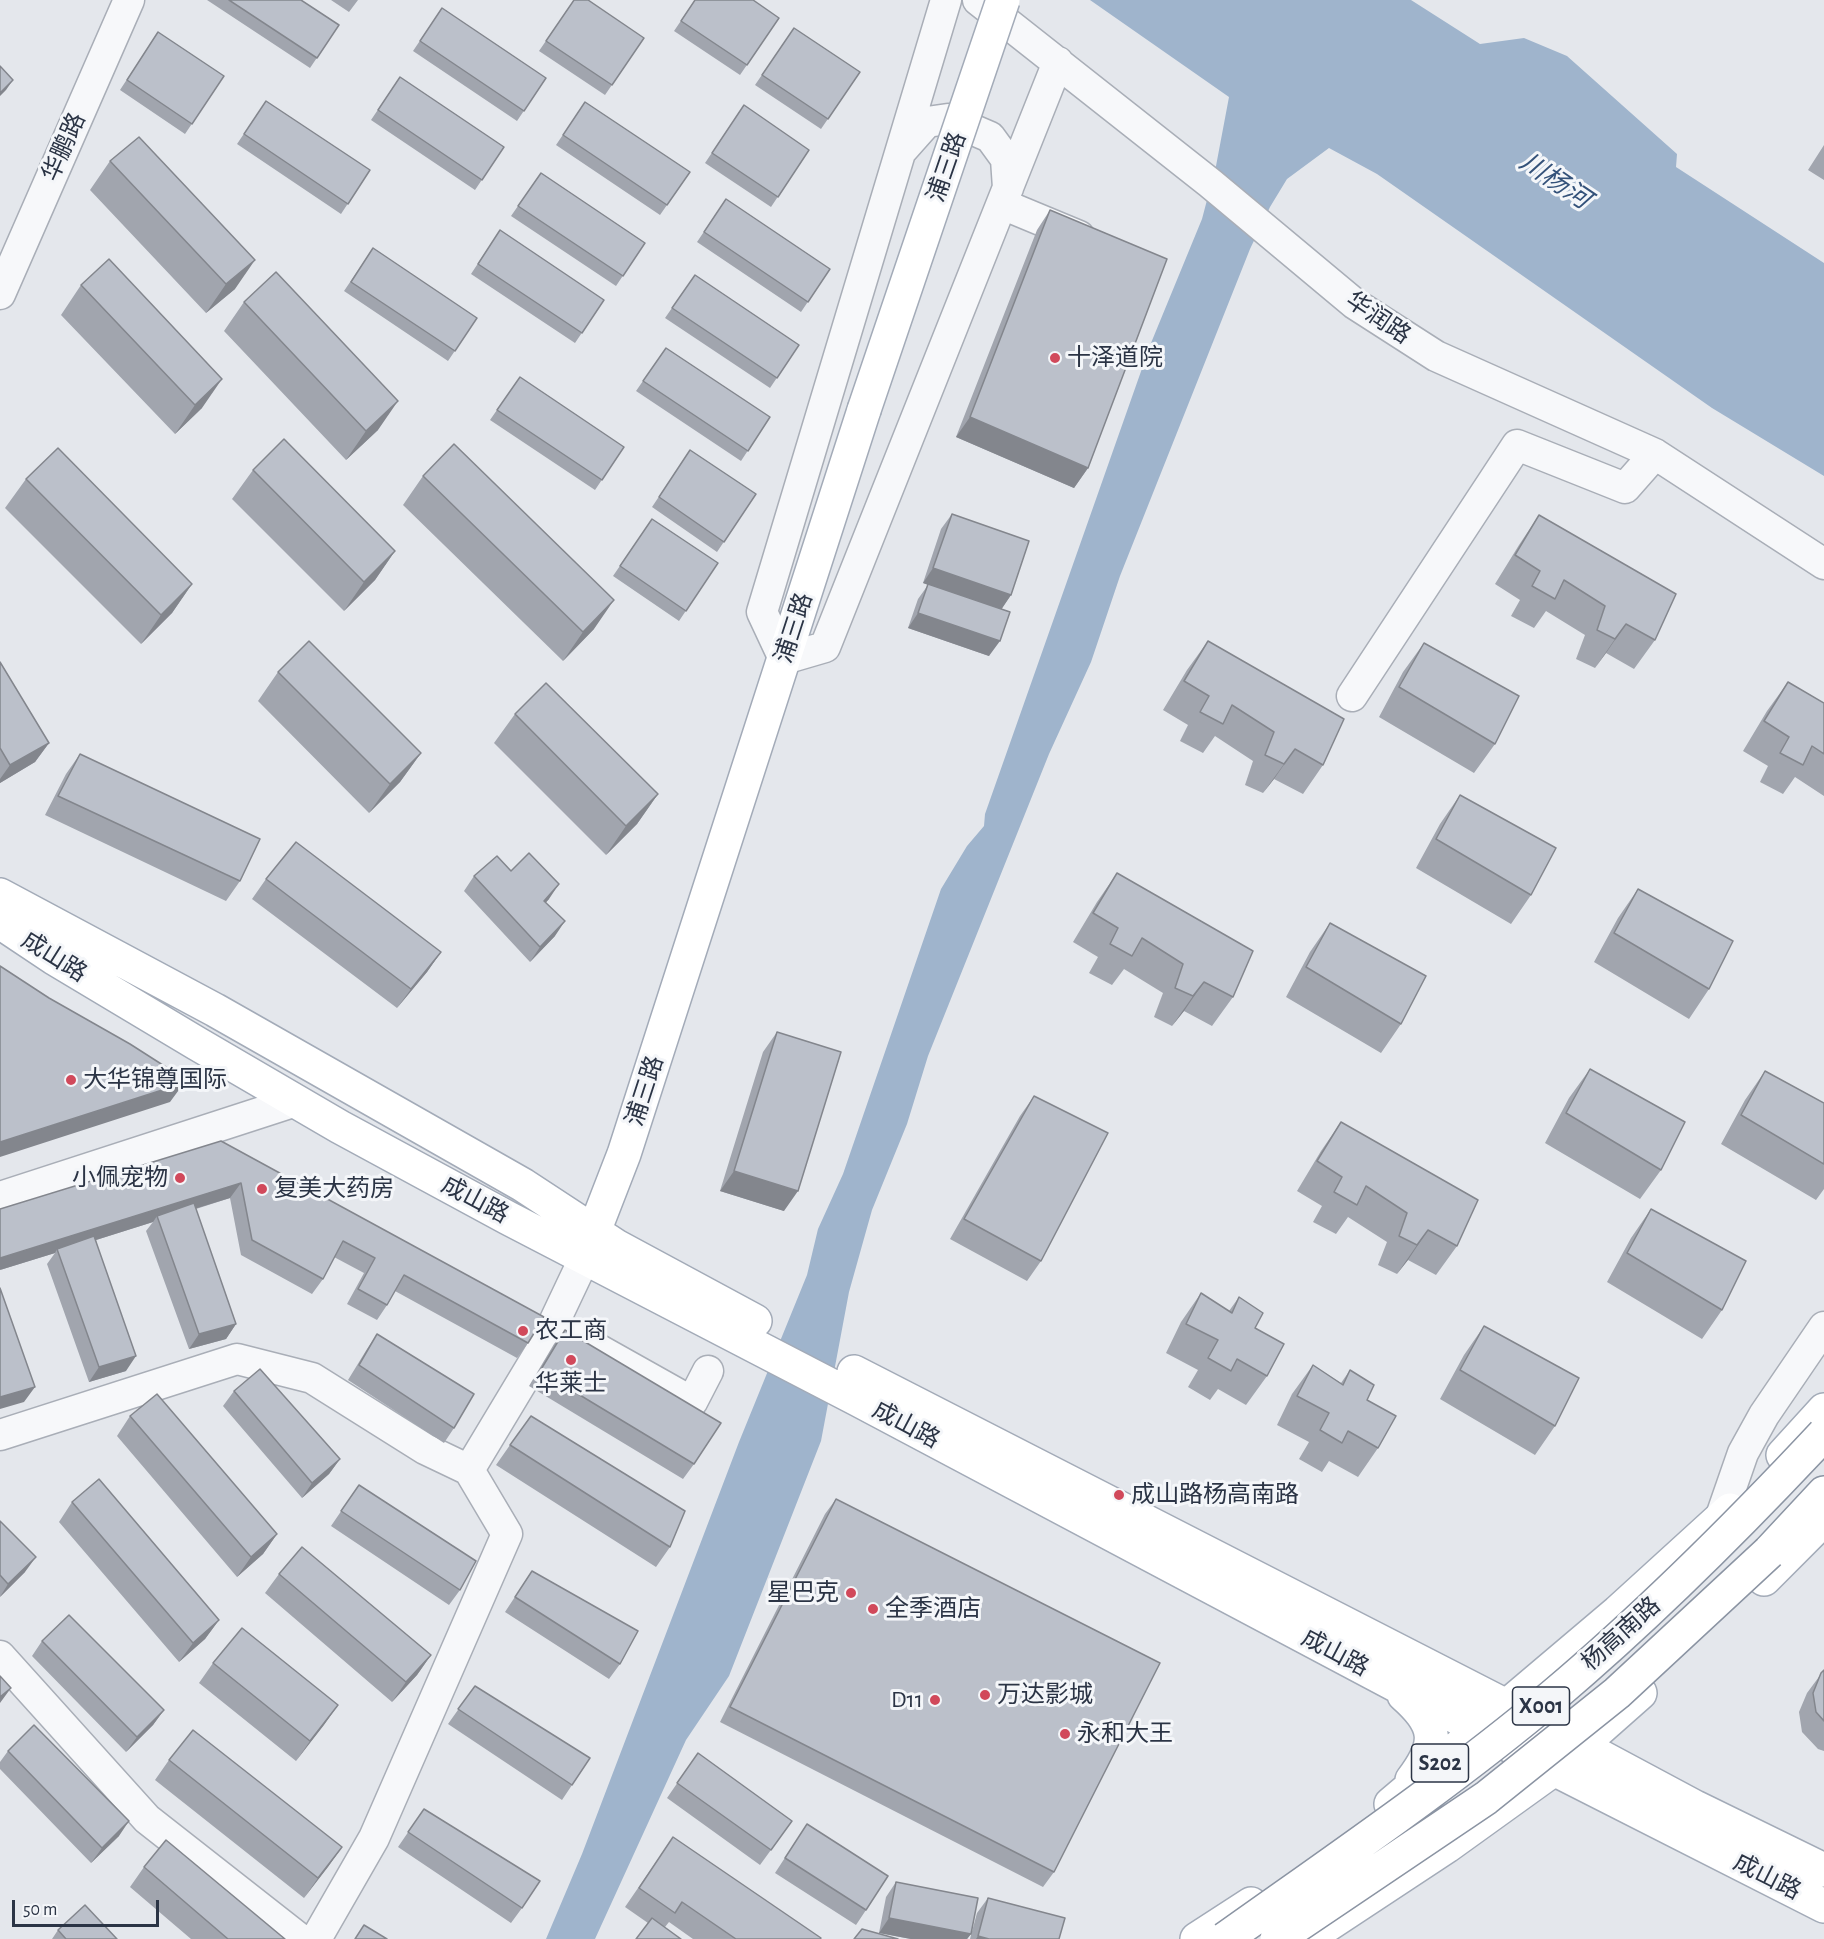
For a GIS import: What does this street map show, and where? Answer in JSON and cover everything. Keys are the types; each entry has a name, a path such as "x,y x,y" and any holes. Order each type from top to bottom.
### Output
{"main road":[{"name":"浦三路","path":"590,1244 624,1154 864,410 1003,0"},
{"name":"成山路","path":"0,895 215,1010 523,1185 590,1244"},
{"name":"成山路","path":"0,922 54,958 296,1101 508,1218 590,1244 616,1246 775,1344 1508,1707 1824,1870"},
{"name":"成山路","path":"861,1388 1391,1683 1554,1769 1824,1906"},
{"name":"杨高南路","path":"1197,1939 1364,1827 1508,1707 1719,1522 1824,1410"},
{"name":"杨高南路","path":"1225,1939 1457,1773 1554,1695 1734,1530 1824,1434"},
{"name":"杨高南路","path":"1277,1939 1486,1797 1617,1693 1769,1552 1824,1493"},
{"name":"X001","path":"1580,1746 1771,1572 1824,1519"},
{"path":"1391,1683 1415,1704 1432,1731 1431,1750 1400,1796"},
{"path":"1306,1939 1448,1846 1554,1769 1580,1746"}],"street":[{"name":"华鹏路","path":"0,294 129,0"},
{"path":"946,0 762,612 784,659 825,647 1058,62"},
{"name":"华润路","path":"978,0 1210,183 1355,304 1436,356 1655,454 1824,564"},
{"path":"901,152 927,122 948,119 990,137 1006,159 1005,196"},
{"path":"1005,196 1101,244"},
{"path":"1352,696 1517,445 1624,488 1655,454"},
{"path":"0,1197 296,1101"},
{"path":"469,1470 513,1400 553,1324 590,1244"},
{"path":"553,1324 692,1402 708,1371"},
{"name":"杨高南路","path":"1719,1522 1743,1453 1764,1415 1824,1327"},
{"path":"0,1436 237,1359 312,1378 425,1449 469,1470 507,1534 374,1838 316,1939"},
{"path":"0,1656 147,1819 300,1939"}],"water":[{"name":"川杨河","path":"1090,0 1411,0 1480,44 1524,38 1567,56 1677,154 1676,167 1824,263 1824,476 1712,408 1377,174 1329,148 1287,179 1270,207 1250,249 1120,576 1091,662 1049,754 928,1056 907,1124 872,1210 849,1292 821,1441 729,1676 686,1740 595,1939 546,1939 582,1854 739,1442 807,1275 818,1229 843,1174 941,889 967,846 984,826 985,814 1151,343 1202,219 1216,166 1229,97"}],"building":[{"path":"229,0 301,0 339,25 317,58"},
{"path":"574,0 588,0 644,38 612,85 546,41"},
{"path":"695,0 753,0 779,18 747,65 681,21"},
{"path":"442,8 546,78 524,111 420,41"},
{"path":"794,28 860,72 828,119 762,75"},
{"path":"158,32 224,76 192,124 127,80"},
{"path":"0,66 13,80 0,93"},
{"path":"400,77 504,147 482,180 378,110"},
{"path":"266,101 370,170 348,204 244,134"},
{"path":"585,102 690,172 667,205 563,135"},
{"path":"744,105 809,150 778,197 712,153"},
{"path":"139,137 255,260 226,284 110,161"},
{"path":"541,173 645,243 623,276 518,206"},
{"path":"726,199 830,269 808,302 704,232"},
{"name":"十泽道院","path":"1050,210 1167,259 1088,468 970,417"},
{"path":"500,230 604,300 582,333 478,264"},
{"path":"373,248 477,318 455,351 351,282"},
{"path":"109,259 222,379 195,405 81,285"},
{"path":"276,272 398,401 366,431 244,302"},
{"path":"695,275 799,345 777,378 672,308"},
{"path":"666,348 770,417 748,451 643,381"},
{"path":"520,377 624,447 602,480 497,410"},
{"path":"284,439 395,551 364,582 253,470"},
{"path":"454,444 614,600 583,632 423,476"},
{"path":"58,448 192,584 161,615 26,479"},
{"path":"690,450 756,494 724,542 659,497"},
{"path":"952,514 1029,541 1011,595 933,568"},
{"path":"1539,515 1676,594 1655,640 1626,624 1615,639 1597,630 1605,606 1564,580 1555,599 1532,586 1540,571 1515,555"},
{"path":"652,519 718,563 686,611 620,566"},
{"path":"928,584 1010,612 1000,641 918,613"},
{"path":"309,641 421,753 390,784 278,672"},
{"path":"1208,641 1344,719 1323,765 1295,749 1284,764 1265,755 1274,732 1232,705 1223,724 1200,712 1209,696 1184,681"},
{"path":"1424,643 1519,696 1495,744 1399,687"},
{"path":"0,662 49,743 10,765 0,748"},
{"path":"1788,682 1824,703 1824,754 1812,746 1803,765 1780,753 1789,737 1764,721"},
{"path":"546,683 658,794 626,826 515,714"},
{"path":"80,754 260,839 240,881 58,796"},
{"path":"1460,795 1556,848 1531,895 1436,839"},
{"path":"296,842 441,952 411,989 266,879"},
{"path":"529,853 559,884 544,901 565,921 540,947 474,876 497,856 511,871"},
{"path":"1117,873 1253,951 1233,997 1204,982 1193,996 1175,988 1183,964 1142,938 1132,956 1110,944 1118,928 1093,913"},
{"path":"1638,889 1733,941 1709,989 1614,933"},
{"path":"1330,923 1426,976 1401,1024 1306,967"},
{"name":"大华锦尊国际","path":"0,966 49,998 130,1044 180,1076 184,1083 0,1142"},
{"path":"777,1032 841,1052 798,1191 734,1171"},
{"path":"1590,1069 1685,1122 1661,1170 1566,1113"},
{"path":"1765,1071 1824,1103 1824,1164 1741,1115"},
{"path":"1034,1096 1108,1133 1041,1261 964,1219"},
{"path":"1341,1122 1478,1200 1457,1246 1428,1230 1417,1245 1399,1236 1407,1213 1366,1186 1357,1205 1334,1192 1342,1177 1317,1161"},
{"path":"221,1141 544,1317 528,1343 404,1275 387,1305 358,1289 375,1258 343,1241 323,1279 252,1240 241,1183 0,1258 0,1209"},
{"path":"194,1203 236,1324 199,1334 157,1216"},
{"path":"1651,1209 1746,1261 1722,1310 1627,1253"},
{"path":"94,1236 136,1356 99,1367 57,1249"},
{"path":"0,1288 35,1387 0,1397"},
{"path":"1201,1293 1232,1313 1239,1297 1263,1313 1255,1328 1284,1344 1267,1376 1237,1359 1231,1371 1208,1358 1218,1340 1186,1324"},
{"path":"1484,1326 1579,1378 1555,1426 1460,1370"},
{"path":"565,1330 721,1423 694,1464 540,1371"},
{"path":"377,1334 474,1394 454,1428 359,1365"},
{"path":"1313,1365 1343,1385 1350,1370 1374,1385 1367,1400 1396,1416 1378,1448 1348,1431 1342,1443 1320,1430 1329,1413 1297,1396"},
{"path":"260,1369 340,1459 312,1483 234,1391"},
{"path":"157,1394 277,1534 251,1557 130,1416"},
{"path":"531,1416 685,1511 670,1547 510,1445"},
{"path":"99,1479 219,1620 193,1643 72,1502"},
{"path":"359,1485 476,1561 460,1590 341,1511"},
{"name":"D11","path":"836,1499 1160,1663 1054,1872 730,1707"},
{"path":"0,1521 36,1557 8,1584 0,1575"},
{"path":"302,1547 431,1655 406,1682 279,1574"},
{"path":"532,1571 638,1631 620,1664 515,1597"},
{"path":"69,1615 164,1710 137,1737 42,1641"},
{"path":"242,1628 338,1705 310,1741 213,1663"},
{"path":"1824,1670 1824,1721 1816,1712 1813,1693"},
{"path":"0,1676 11,1688 0,1697"},
{"path":"475,1686 590,1758 572,1785 458,1709"},
{"path":"34,1725 129,1821 102,1848 8,1751"},
{"path":"193,1730 342,1847 318,1878 169,1760"},
{"path":"698,1753 792,1821 771,1850 677,1783"},
{"path":"424,1809 540,1881 522,1908 408,1832"},
{"path":"807,1824 888,1876 866,1910 785,1858"},
{"path":"673,1837 821,1938 736,1939 682,1902 675,1913 639,1888"},
{"path":"166,1840 285,1939 228,1939 144,1867"},
{"path":"896,1882 978,1898 971,1934 889,1918"},
{"path":"988,1898 1065,1918 1059,1939 989,1939 978,1936"},
{"path":"85,1905 117,1939 66,1939 58,1930"},
{"path":"652,1918 681,1939 636,1939"},
{"path":"364,1925 387,1939 355,1939"},
{"path":"862,1929 898,1939 854,1939"}],"place":[{"name":"十泽道院","path":"1055,358"},
{"name":"大华锦尊国际","path":"71,1080"},
{"name":"小佩宠物","path":"180,1178"},
{"name":"复美大药房","path":"262,1189"},
{"name":"农工商","path":"523,1331"},
{"name":"华莱士","path":"571,1360"},
{"name":"成山路杨高南路","path":"1119,1495"},
{"name":"星巴克","path":"851,1593"},
{"name":"全季酒店","path":"873,1609"},
{"name":"万达影城","path":"985,1695"},
{"name":"D11","path":"935,1700"},
{"name":"永和大王","path":"1065,1734"}]}
